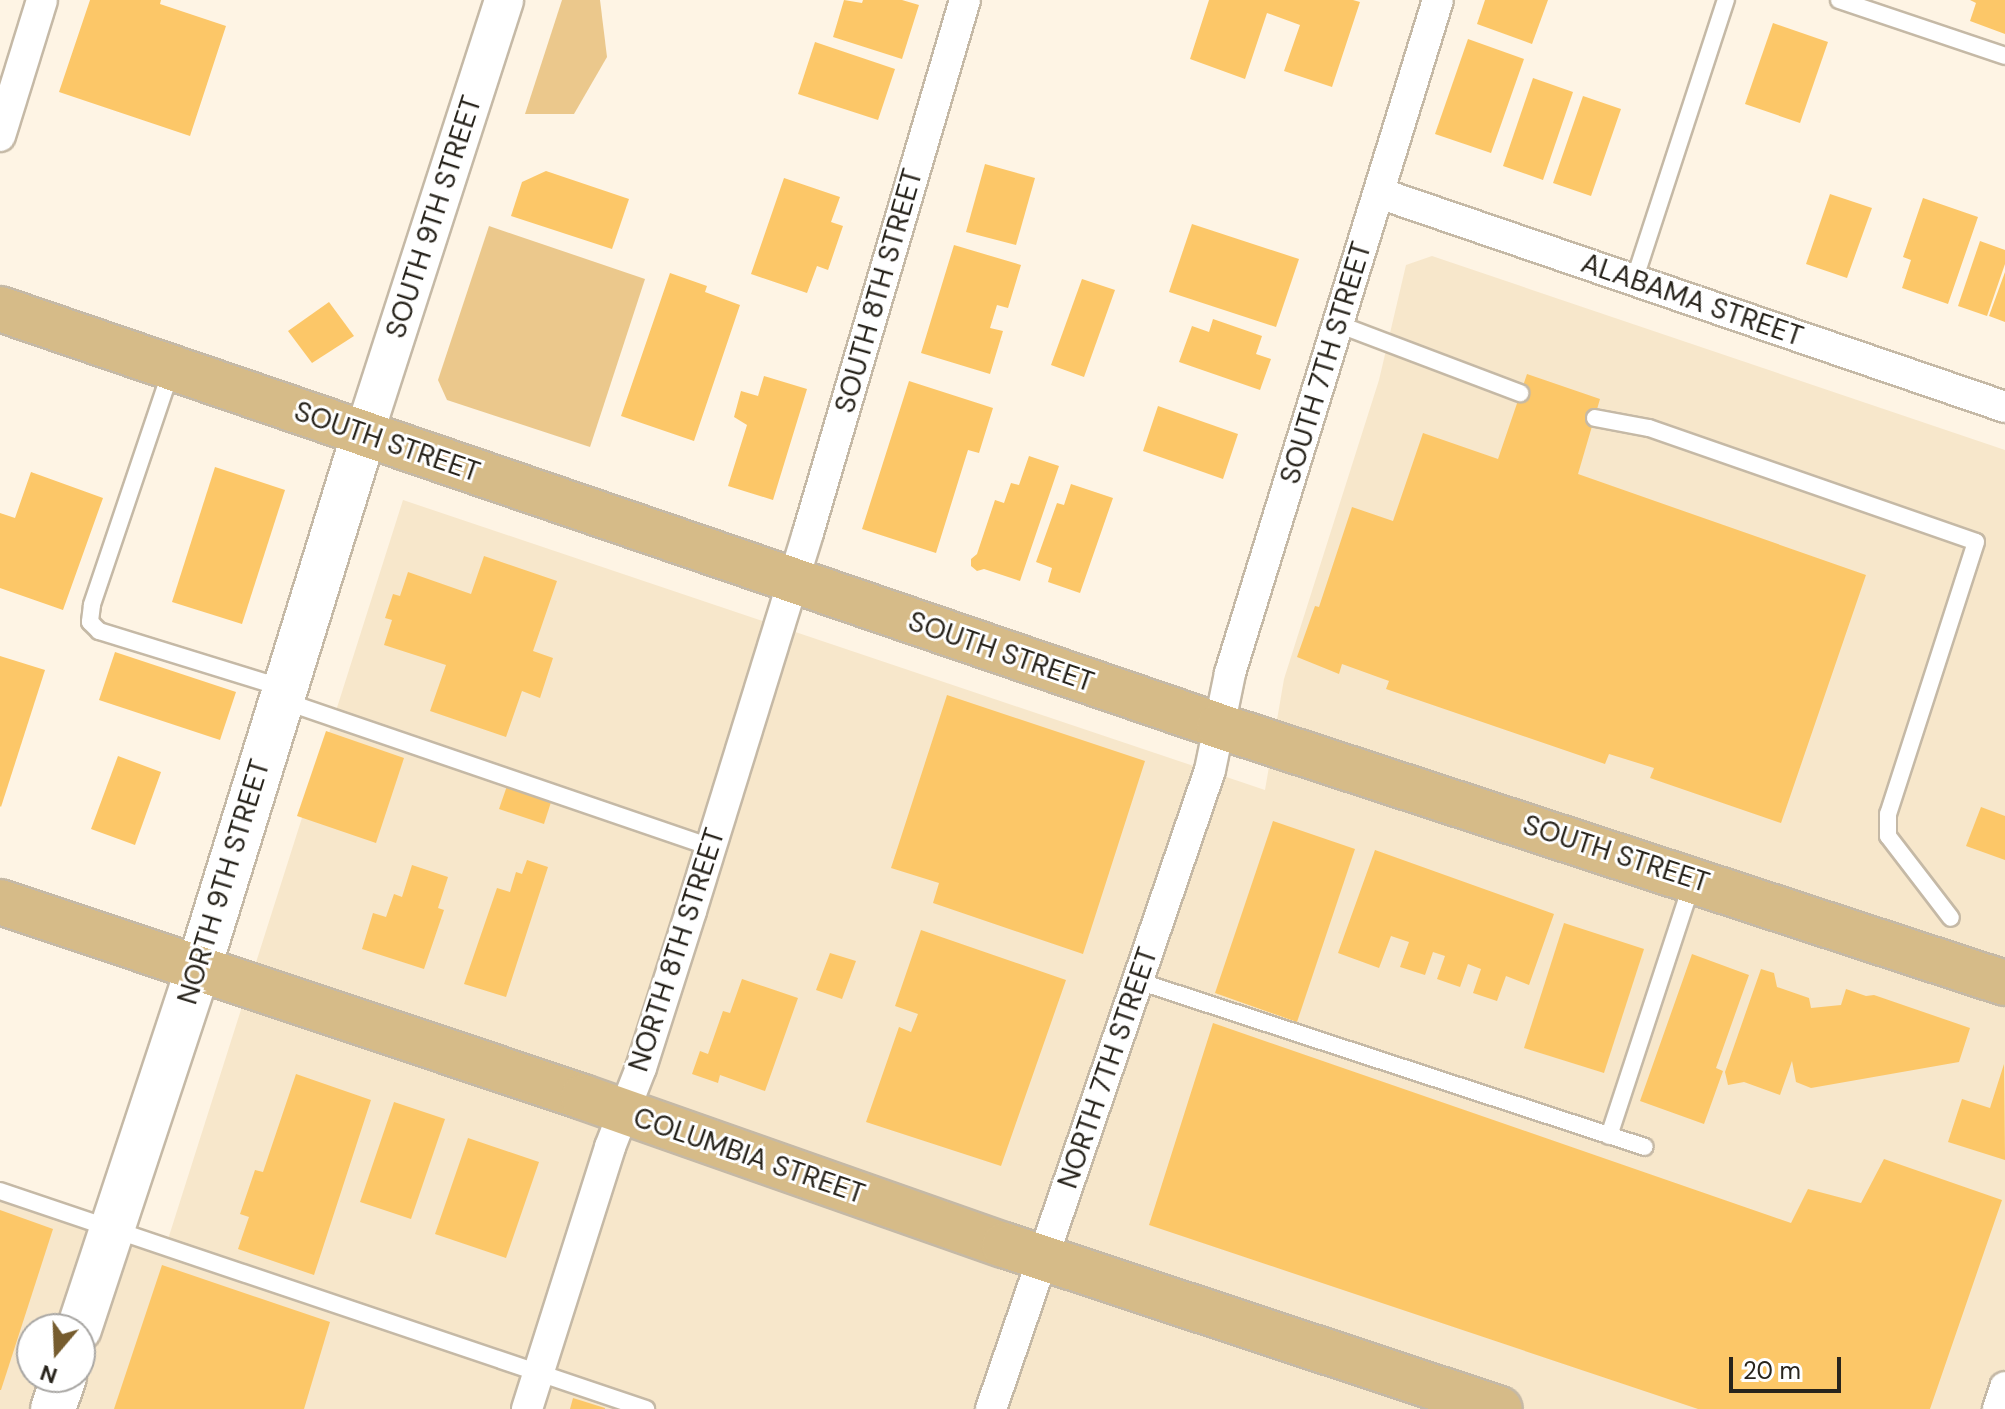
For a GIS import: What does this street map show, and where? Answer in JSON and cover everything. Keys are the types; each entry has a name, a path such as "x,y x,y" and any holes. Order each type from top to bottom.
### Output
{"main road":[{"name":"SOUTH STREET","path":"0,309 1219,726 2005,983"},
{"name":"NORTH 9TH STREET","path":"84,1313 198,970 364,434"},
{"name":"COLUMBIA STREET","path":"0,902 1473,1405"}],"street":[{"path":"0,136 42,0"},
{"name":"SOUTH 9TH STREET","path":"364,434 504,0"},
{"name":"SOUTH 8TH STREET","path":"793,581 965,0"},
{"name":"SOUTH 7TH STREET","path":"1219,726 1230,673 1438,0"},
{"name":"ALABAMA STREET","path":"1379,193 2005,407"},
{"name":"NORTH 8TH STREET","path":"527,1409 711,847 793,581"},
{"name":"NORTH 7TH STREET","path":"991,1409 1210,770 1219,726"},
{"path":"1998,1409 2005,1387"}],"lane":[{"path":"1634,281 1726,0"},
{"path":"1839,0 2005,56"},
{"path":"1338,324 1520,393"},
{"path":"171,370 92,605 90,622 99,631 711,847"},
{"path":"1595,418 1649,428 1976,542 1888,814 1888,836 1951,918"},
{"path":"1609,1136 1693,879"},
{"path":"1138,981 1645,1147"},
{"path":"0,1191 646,1409"}],"shaded area":[{"path":"562,0 600,0 607,57 574,114 525,114"},
{"path":"489,226 645,279 590,447 447,400 438,380"},
{"path":"1432,256 2005,450 2005,1409 0,1409 0,1201 163,1255 403,500 1265,790 1284,679 1379,380 1406,265"}],"building":[{"path":"90,0 161,0 160,4 226,26 190,136 59,92"},
{"path":"844,0 862,3 863,0 902,0 919,5 902,59 833,37"},
{"path":"1209,0 1360,2 1332,87 1284,71 1300,25 1267,13 1245,79 1190,59"},
{"path":"1485,0 1548,0 1532,44 1477,24"},
{"path":"1970,0 2005,0 2005,34 1970,21 1976,3"},
{"path":"1773,23 1828,42 1800,123 1745,104"},
{"path":"1468,39 1524,59 1491,153 1435,134"},
{"path":"815,42 895,69 878,120 798,94"},
{"path":"1533,78 1573,92 1543,180 1503,166"},
{"path":"1583,96 1621,109 1591,196 1553,183"},
{"path":"985,164 1035,178 1016,245 966,232"},
{"path":"546,171 629,199 612,249 511,216 522,182"},
{"path":"784,178 840,197 831,222 843,226 828,270 817,266 807,293 751,274"},
{"path":"1830,194 1872,208 1847,278 1806,264"},
{"path":"1923,198 1978,217 1948,304 1902,288 1911,260 1903,257"},
{"path":"1192,224 1299,259 1276,327 1169,292"},
{"path":"1980,241 2005,250 2005,264 1987,316 1958,306"},
{"path":"954,245 1021,265 1008,308 997,305 990,328 1003,331 990,374 921,353"},
{"path":"2005,272 2005,322 1989,316"},
{"path":"670,273 707,286 705,292 740,305 694,441 621,416"},
{"path":"1082,279 1115,290 1084,377 1051,365"},
{"path":"329,302 354,336 312,363 288,331"},
{"path":"1213,319 1262,336 1256,354 1271,359 1260,390 1179,362 1192,326 1209,332"},
{"path":"1527,374 1600,399 1578,474 1866,575 1781,823 1650,778 1654,768 1609,754 1605,764 1386,689 1389,681 1342,664 1339,674 1297,657 1315,606 1319,607 1352,507 1393,521 1423,433 1498,459"},
{"path":"764,376 807,389 773,500 728,486 747,425 734,417 741,391 758,396"},
{"path":"909,381 993,408 979,453 968,450 936,553 862,529"},
{"path":"1158,406 1238,434 1223,479 1143,451"},
{"path":"1029,456 1059,466 1020,581 984,569 977,571 971,566 971,559 977,554 995,500 1004,503 1011,483 1019,485"},
{"path":"215,467 285,490 242,624 172,602"},
{"path":"31,472 103,498 63,610 0,588 0,513 15,518"},
{"path":"1071,484 1113,498 1080,593 1048,582 1052,568 1036,562 1057,503 1064,505"},
{"path":"484,556 557,581 533,651 553,658 540,698 522,691 506,737 430,711 446,665 384,645 392,620 385,618 393,594 400,596 408,572 471,594"},
{"path":"115,652 236,692 220,740 99,700"},
{"path":"0,656 45,670 1,807 0,806"},
{"path":"947,695 1145,761 1083,954 933,903 939,883 891,868"},
{"path":"326,731 404,758 376,843 297,816"},
{"path":"118,756 161,772 135,845 91,829"},
{"path":"508,783 552,799 544,824 499,809"},
{"path":"1981,807 2005,816 2005,860 1966,846"},
{"path":"1273,821 1355,849 1297,1022 1215,993"},
{"path":"1375,850 1554,914 1529,985 1506,976 1497,1001 1473,993 1481,969 1468,964 1460,987 1437,979 1445,956 1433,952 1425,975 1400,967 1409,942 1391,936 1379,968 1338,953"},
{"path":"527,860 548,867 506,997 464,984 497,888 510,892 516,872 522,874"},
{"path":"412,865 448,877 438,908 444,910 424,969 362,949 373,913 386,917 394,894 402,897"},
{"path":"1564,923 1644,949 1604,1073 1524,1048"},
{"path":"921,930 1066,980 1001,1166 866,1122 899,1027 911,1032 918,1014 895,1006"},
{"path":"830,953 856,961 842,999 816,990"},
{"path":"1692,954 1749,975 1716,1068 1723,1071 1704,1124 1640,1101"},
{"path":"1761,969 1774,973 1777,987 1809,998 1811,1008 1841,1005 1846,989 1866,996 1874,995 1970,1028 1959,1062 1811,1088 1796,1082 1792,1061 1780,1095 1744,1082 1728,1085 1725,1072"},
{"path":"742,979 798,998 765,1091 720,1075 718,1083 692,1074 700,1051 708,1054 723,1011 730,1013"},
{"path":"1213,1023 1791,1223 1808,1189 1861,1203 1884,1159 2002,1200 1930,1409 1698,1409 1149,1225"},
{"path":"2004,1064 2005,1160 1948,1142 1962,1099 1990,1108"},
{"path":"296,1074 371,1100 314,1275 238,1249 249,1217 240,1214 255,1170 263,1172"},
{"path":"394,1102 445,1119 411,1219 360,1202"},
{"path":"468,1138 539,1162 506,1258 435,1234"},
{"path":"0,1210 53,1229 26,1313 16,1313 16,1344 0,1390"},
{"path":"162,1265 330,1322 304,1409 114,1409"},
{"path":"573,1398 605,1408 605,1409 570,1409"}]}
